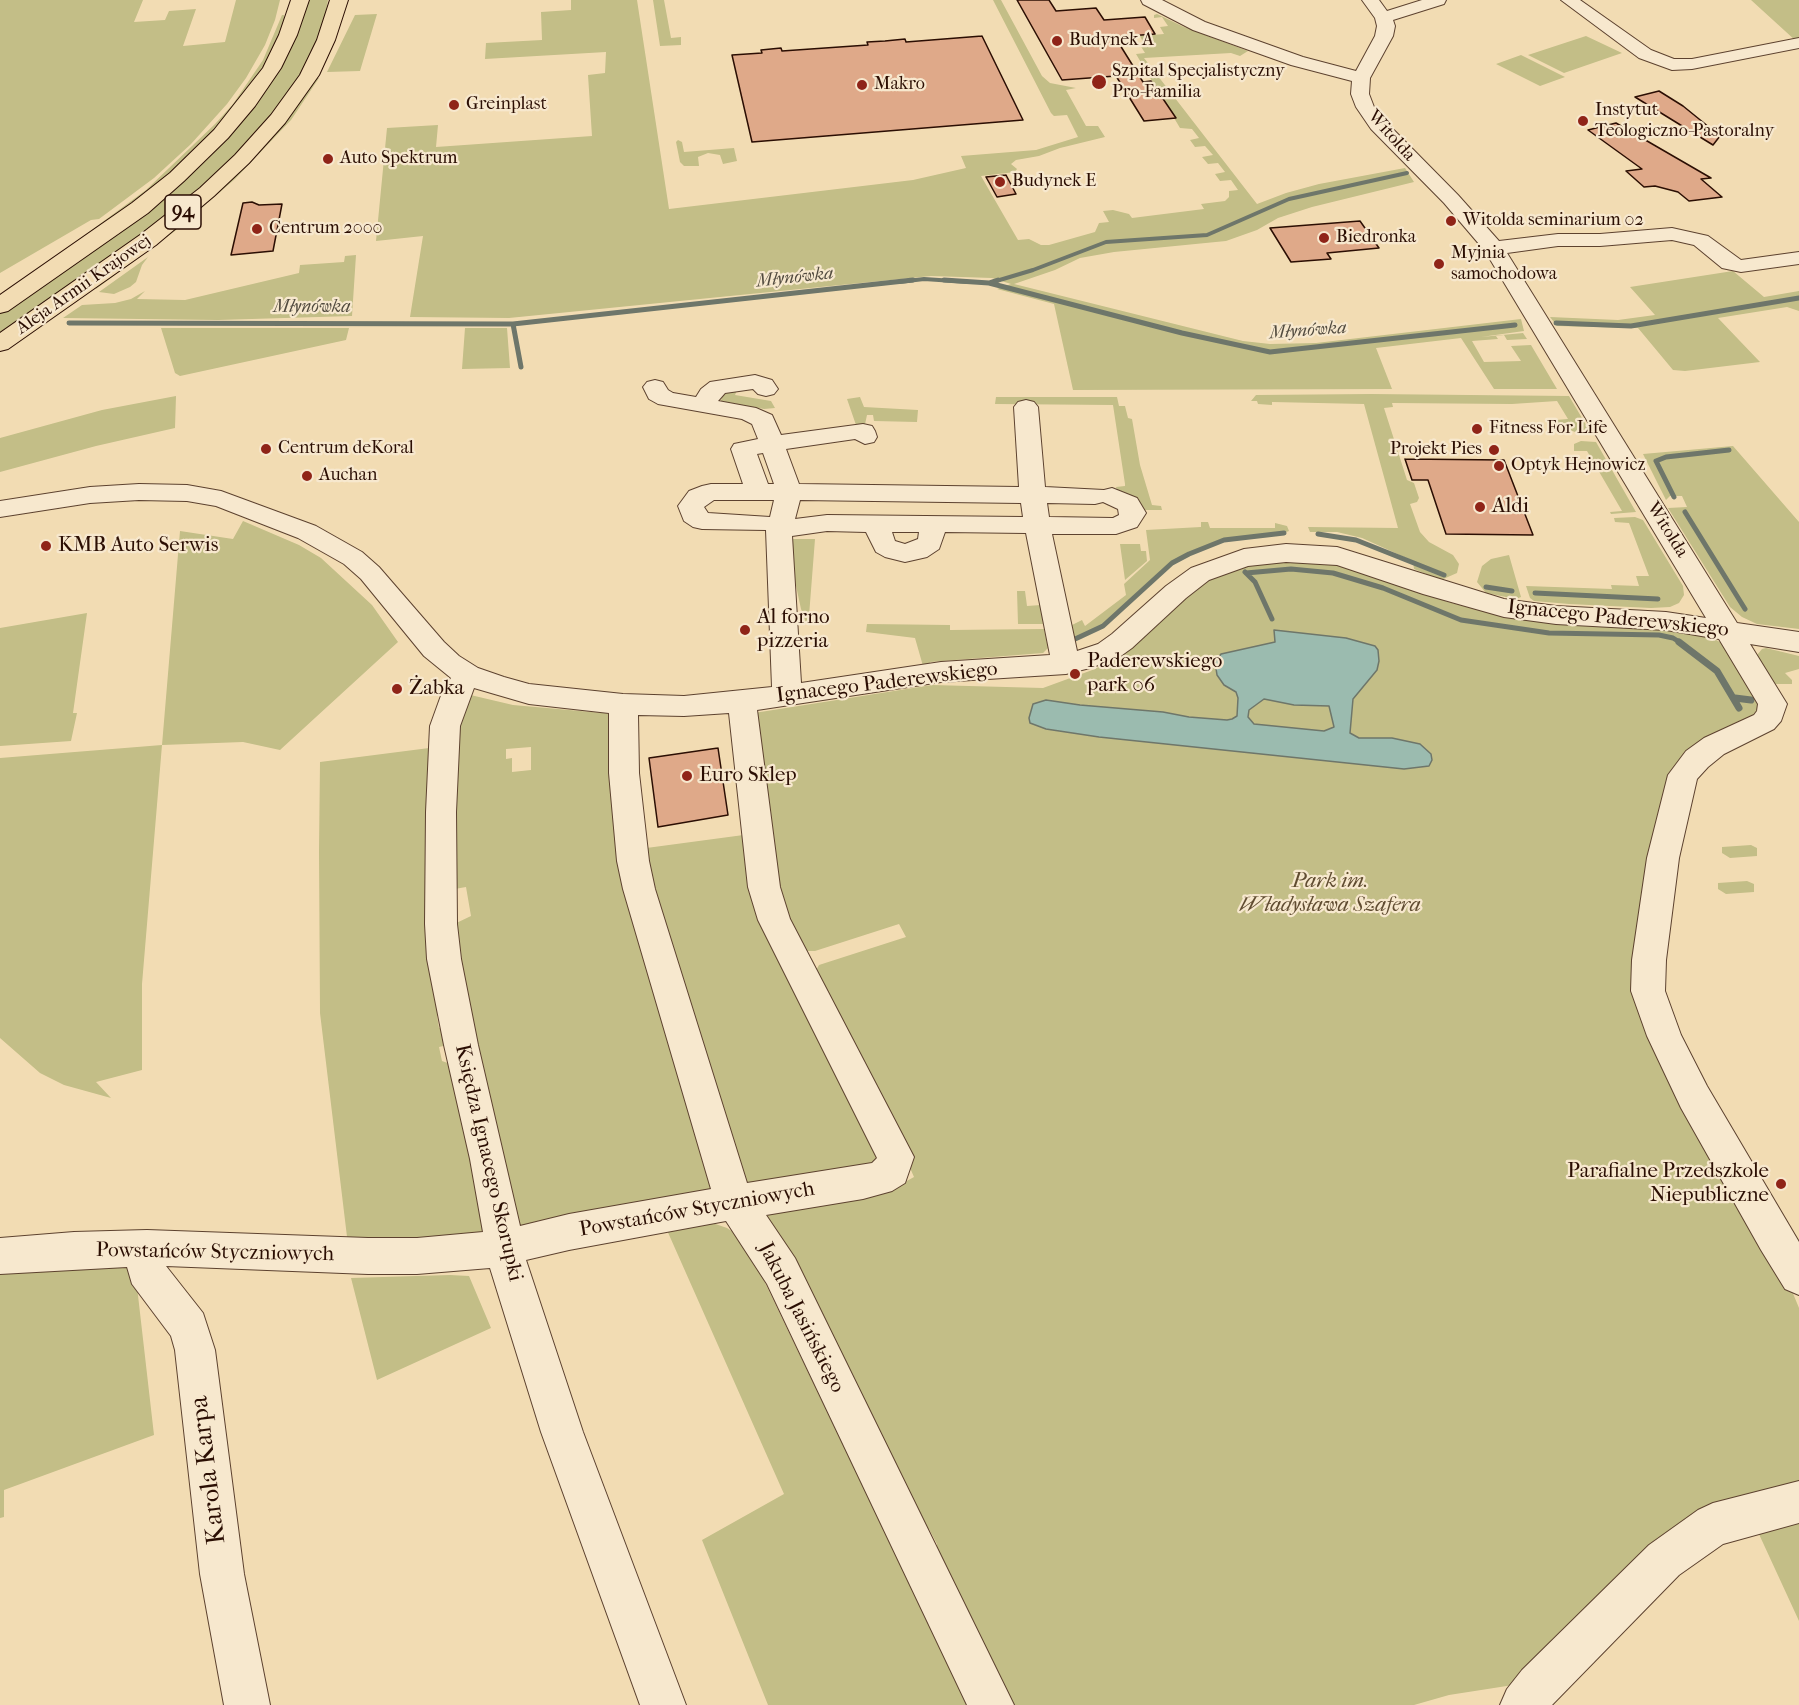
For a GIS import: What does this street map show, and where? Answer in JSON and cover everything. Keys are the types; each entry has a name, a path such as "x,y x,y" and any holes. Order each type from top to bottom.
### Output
{"main road":[{"name":"Aleja Armii Krajowej","path":"0,306 140,208 221,134 272,68 288,35 300,0"},
{"name":"Aleja Armii Krajowej","path":"0,344 148,240 190,207 242,159 278,119 309,75 326,40 339,0"}],"street":[{"path":"1149,0 1176,16 1209,30 1297,61 1361,78 1384,36 1386,26 1383,17 1370,0"},
{"path":"1383,17 1403,13 1438,0"},
{"path":"1569,0 1654,60 1672,65 1692,64 1799,43"},
{"name":"Witolda","path":"1361,78 1360,94 1374,120 1494,248 1773,704 1771,714 1764,722 1714,746 1696,759 1683,775 1663,858 1649,960 1648,990 1664,1036 1694,1097 1774,1237 1799,1276"},
{"path":"1494,248 1557,240 1600,240 1672,234 1701,240 1730,263 1741,266 1799,258"},
{"path":"704,406 709,394 718,387 755,382 764,385 766,389"},
{"path":"655,387 660,397 757,416 766,426 789,492 770,526 787,696"},
{"path":"1026,407 1032,495 1066,664"},
{"path":"758,492 741,442 772,444 862,431 865,437"},
{"name":"Ignacego Paderewskiego","path":"0,509 90,495 155,492 188,493 244,507 307,532 353,558 370,573 434,649 449,663 468,675 491,685 529,694 623,704 684,706 742,702 941,672 1066,664 1093,657 1122,641 1176,592 1200,574 1244,558 1286,553 1337,556 1442,591 1504,608 1556,615 1665,621 1799,642"},
{"path":"711,492 1032,495 1104,496 1125,501 1132,509 1131,517 1123,524 1108,527 933,525 929,544 918,551 905,553 885,546 879,534 879,524 827,523 770,526 706,522 696,518 690,511 693,501 711,492"},
{"name":"Księdza Ignacego Skorupki","path":"468,675 457,690 445,726 441,813 441,924 444,959 461,1045 488,1159 503,1248 562,1432 663,1705"},
{"name":"Powstańców Styczniowych","path":"0,1256 74,1250 147,1248 417,1256 503,1248 569,1232 879,1179 892,1172 896,1157 890,1143 838,1047 774,920 764,887 742,702"},
{"name":"Jakuba Jasińskiego","path":"623,704 624,773 633,861 639,889 734,1202 781,1271 991,1705"},
{"name":"Karola Karpa","path":"147,1248 146,1271 189,1328 195,1350 222,1574 247,1705"},
{"path":"1523,1705 1538,1686 1664,1560 1713,1525 1799,1502"}],"green space":[{"path":"0,0 143,0 134,22 165,20 169,11 196,9 183,46 225,42 236,0 280,0 265,45 246,78 227,104 191,144 154,178 99,219 91,220 0,273"},
{"path":"308,0 328,0 322,31 304,71 264,127 188,201 0,338 0,314 95,249 209,156"},
{"path":"571,0 637,0 669,209 913,180 966,168 961,156 1036,150 1078,137 1067,115 1054,116 1051,113 993,0 1001,0 1042,76 1050,83 1076,88 1066,90 1086,126 1098,126 1105,137 1060,148 1039,156 1016,160 1011,164 1017,169 1015,172 981,176 1018,240 1029,239 1041,245 1049,245 1095,232 1099,223 1109,222 1103,211 1113,210 1129,214 1132,218 1204,209 1201,204 1225,201 1229,197 1229,191 1238,190 1231,180 1220,181 1215,174 1225,172 1218,163 1208,164 1202,157 1213,155 1205,146 1195,147 1190,140 1199,138 1192,129 1180,128 1136,54 1145,53 1140,45 1144,44 1140,36 1164,34 1160,27 1168,26 1162,17 1154,18 1157,14 1184,27 1248,51 1240,56 1231,53 1144,58 1257,204 1319,184 1405,168 1414,182 1312,207 1278,218 1257,230 1226,241 1114,252 1080,258 1055,270 1014,284 1243,341 1270,344 1316,343 1521,319 1524,331 1481,337 1523,333 1527,339 1507,340 1504,335 1496,336 1498,339 1472,341 1484,362 1521,361 1511,346 1531,345 1557,389 1494,389 1461,338 1376,348 1392,389 1073,390 1054,304 997,289 1011,284 992,278 931,276 509,318 410,317 423,236 376,241 387,128 438,125 436,147 592,136 588,75 605,73 606,52 485,59 486,43 542,40 541,12 571,10"},
{"path":"653,0 664,0 671,38 681,37 681,45 660,46"},
{"path":"1751,0 1799,0 1799,41 1796,41"},
{"path":"377,14 360,71 327,72 355,15"},
{"path":"282,15 284,15 285,22 266,64 213,134 152,190 63,251 146,190 215,124 233,104 263,60"},
{"path":"1586,36 1622,53 1564,73 1528,55"},
{"path":"1521,55 1565,77 1540,86 1496,64"},
{"path":"316,78 319,78 291,120 235,179 175,231 96,289 97,284 151,244"},
{"path":"678,140 682,142 684,152 734,148 737,161 723,164 720,155 708,153 698,157 699,166 684,166 680,162 676,142"},
{"path":"356,255 352,316 218,320 63,318 82,305 115,303 131,299 145,291 137,299 185,300 299,273 300,265 344,262 345,256"},
{"path":"148,257 142,265 136,282 130,287 114,294 99,292"},
{"path":"1733,271 1764,297 1799,291 1799,311 1787,307 1718,318 1760,362 1685,371 1673,370 1638,328 1557,326 1550,317 1618,320 1655,315 1630,287"},
{"path":"161,328 349,328 346,340 180,376 175,373"},
{"path":"465,328 507,328 510,368 462,369"},
{"path":"738,388 735,395 771,401 775,408 764,409 721,401 723,390"},
{"path":"1256,395 1569,396 1589,430 1575,432 1560,426 1556,420 1568,419 1557,401 1512,404 1392,403 1393,407 1384,408 1407,480 1414,483 1419,498 1417,502 1410,504 1420,532 1429,542 1453,555 1459,564 1457,573 1441,580 1414,569 1413,561 1362,538 1337,532 1310,532 1308,527 1398,528 1364,404 1272,402 1272,405 1251,401"},
{"path":"176,396 175,428 96,446 0,472 0,438 102,410"},
{"path":"860,397 864,407 918,410 917,422 874,421 873,415 867,415 864,429 856,425 847,399"},
{"path":"996,397 1117,397 1119,406 1125,406 1128,418 1132,419 1140,465 1152,505 1161,506 1162,510 1144,510 1140,502 1132,496 1117,490 1116,487 1125,486 1125,484 1113,405 995,404"},
{"path":"1581,441 1596,442 1636,512 1611,514 1610,512 1622,511 1587,451 1574,451 1574,444"},
{"path":"1733,446 1799,522 1799,629 1757,624 1742,617 1730,607 1668,508 1687,507 1682,496 1670,496 1666,500 1643,454"},
{"path":"1635,517 1643,520 1683,586 1684,595 1679,603 1670,607 1651,608 1569,604 1534,601 1530,598 1526,586 1612,589 1611,585 1639,586 1636,576 1649,576 1629,523 1615,522 1614,518"},
{"path":"243,521 299,545 321,558 372,605 398,642 280,750 243,742 162,745 180,531 233,539"},
{"path":"1201,522 1208,522 1210,528 1275,528 1275,523 1287,526 1289,531 1224,540 1189,554 1172,563 1103,626 1073,640 1072,625 1082,620 1085,626 1126,595 1124,584 1150,560 1146,530 1201,527"},
{"path":"786,539 815,539 809,616 814,617 814,622 806,623 801,609"},
{"path":"1120,544 1140,544 1141,551 1146,551 1147,561 1125,580"},
{"path":"1509,555 1521,597 1516,599 1486,593 1477,582 1482,566 1491,559"},
{"name":"Park im. Władysława Szafera","path":"1303,560 1344,566 1374,574 1448,602 1483,611 1674,629 1708,636 1728,646 1737,657 1762,712 1694,751 1640,951 1723,1170 1716,1172 1792,1291 1799,1308 1799,1491 1772,1494 1526,1683 1449,1695 1414,1705 1013,1705 937,1551 937,1544 929,1529 925,1530 757,1210 894,1188 914,1177 884,1109 812,978 819,965 906,937 899,924 815,951 806,951 783,920 775,846 767,840 754,713 932,685 1043,688 1095,669 1132,647 1180,602 1209,580 1252,564"},
{"path":"1017,591 1025,591 1027,606 1041,605 1043,624 1018,624"},
{"path":"87,613 73,713 77,713 71,741 0,746 0,628"},
{"path":"867,624 950,625 950,630 1044,629 1048,648 1043,653 930,662 930,665 923,666 915,638 866,632"},
{"path":"1766,648 1799,656 1799,669 1785,673 1792,680 1792,684 1774,684 1757,655"},
{"path":"462,693 513,705 614,714 719,1187 512,1236 448,927 471,916 466,887 449,890","holes":["531,747 531,770 512,772 512,758 506,759 506,749"]},
{"path":"162,745 142,984 142,1070 96,1082 111,1098 64,1085 40,1073 0,1038 0,758"},
{"path":"437,747 446,1007 437,1016 439,1028 450,1028 452,1044 439,1047 442,1061 459,1067 488,1239 348,1245 320,1013 320,762"},
{"path":"751,834 880,1166 752,1190 734,1182 639,849"},
{"path":"1751,845 1757,848 1757,856 1730,858 1722,853 1722,847"},
{"path":"1747,881 1754,884 1754,892 1726,894 1718,889 1718,883"},
{"path":"704,1220 727,1228 744,1239 968,1705 768,1705 702,1540 784,1494 666,1228"},
{"path":"128,1258 136,1278 154,1435 4,1490 4,1517 0,1518 0,1266"},
{"path":"469,1276 491,1328 377,1380 351,1278"},
{"path":"1799,1519 1799,1621 1758,1532"}],"shaded area":[{"path":"1274,630 1346,638 1375,646 1378,650 1379,661 1377,670 1353,699 1350,733 1359,738 1392,738 1420,744 1431,754 1432,760 1429,766 1404,769 1099,737 1046,729 1030,723 1033,704 1046,700 1163,712 1189,717 1232,719 1237,716 1238,698 1236,692 1224,685 1217,675 1215,662 1221,654 1275,642","holes":["1264,699 1294,705 1329,706 1334,727 1324,731 1254,724 1248,717 1249,710"]}],"building":[{"path":"1017,0 1049,0 1056,11 1096,8 1104,20 1145,17 1155,34 1115,37 1143,82 1151,81 1176,118 1144,121 1116,76 1062,80"},
{"name":"Makro","path":"982,36 1023,120 752,142 732,55 762,53 761,50 781,48 782,51 868,45 867,42 905,39 906,42"},
{"path":"1659,91 1683,106 1720,136 1713,145 1635,97"},
{"path":"1616,123 1711,178 1701,179 1722,197 1689,201 1678,192 1655,186 1644,187 1626,171 1642,169 1588,130"},
{"name":"Budynek E","path":"1006,175 1016,194 997,197 986,177"},
{"name":"Centrum 2000","path":"252,202 259,205 282,204 273,251 231,255 243,203"},
{"name":"Biedronka","path":"1360,221 1379,248 1327,253 1331,259 1291,262 1270,228"},
{"name":"Aldi","path":"1405,459 1504,460 1533,535 1446,534 1428,480 1412,480"},
{"name":"Euro Sklep","path":"718,748 728,815 658,827 649,758"}],"waterway":[{"path":"993,282 1033,270 1106,242 1207,235 1289,199 1407,173"},
{"name":"Młynówka","path":"899,282 924,279 969,282"},
{"name":"Młynówka","path":"513,324 913,280"},
{"name":"Młynówka","path":"944,280 989,283"},
{"name":"Młynówka","path":"989,283 998,280"},
{"name":"Młynówka","path":"989,283 1182,333 1270,352 1515,325"},
{"name":"Młynówka","path":"1556,323 1631,326 1799,298"},
{"name":"Młynówka","path":"69,323 513,324"},
{"path":"513,324 521,367"},
{"path":"1674,497 1656,461 1666,457 1729,450"},
{"path":"1685,512 1745,609"},
{"path":"1073,640 1103,626 1172,563 1189,554 1224,540 1284,533"},
{"path":"1318,534 1356,540 1444,575"},
{"path":"1246,573 1291,569 1333,573 1383,588 1461,620 1549,633 1659,635 1673,638 1681,643"},
{"path":"1246,573 1255,582 1272,619"},
{"path":"1486,587 1512,591"},
{"path":"1535,593 1658,599"},
{"path":"1679,642 1717,671 1739,708"},
{"path":"1735,698 1751,700"}],"place":[{"name":"Budynek A","path":"1057,41"},
{"name":"Szpital Specjalistyczny Pro-Familia","path":"1099,82"},
{"name":"Makro","path":"862,85"},
{"name":"Greinplast","path":"454,105"},
{"name":"Instytut Teologiczno-Pastoralny","path":"1583,121"},
{"name":"Auto Spektrum","path":"328,159"},
{"name":"Budynek E","path":"1000,182"},
{"name":"Witolda seminarium 02","path":"1451,221"},
{"name":"Centrum 2000","path":"257,229"},
{"name":"Biedronka","path":"1324,238"},
{"name":"Myjnia samochodowa","path":"1439,264"},
{"name":"Fitness For Life","path":"1477,429"},
{"name":"Centrum deKoral","path":"266,449"},
{"name":"Projekt Pies","path":"1494,450"},
{"name":"Optyk Hejnowicz","path":"1499,466"},
{"name":"Auchan","path":"307,476"},
{"name":"Aldi","path":"1480,507"},
{"name":"KMB Auto Serwis","path":"46,546"},
{"name":"Al forno pizzeria","path":"745,630"},
{"name":"Paderewskiego park 06","path":"1075,674"},
{"name":"Żabka","path":"397,689"},
{"name":"Euro Sklep","path":"687,776"},
{"name":"Parafialne Przedszkole Niepubliczne","path":"1781,1184"}]}
